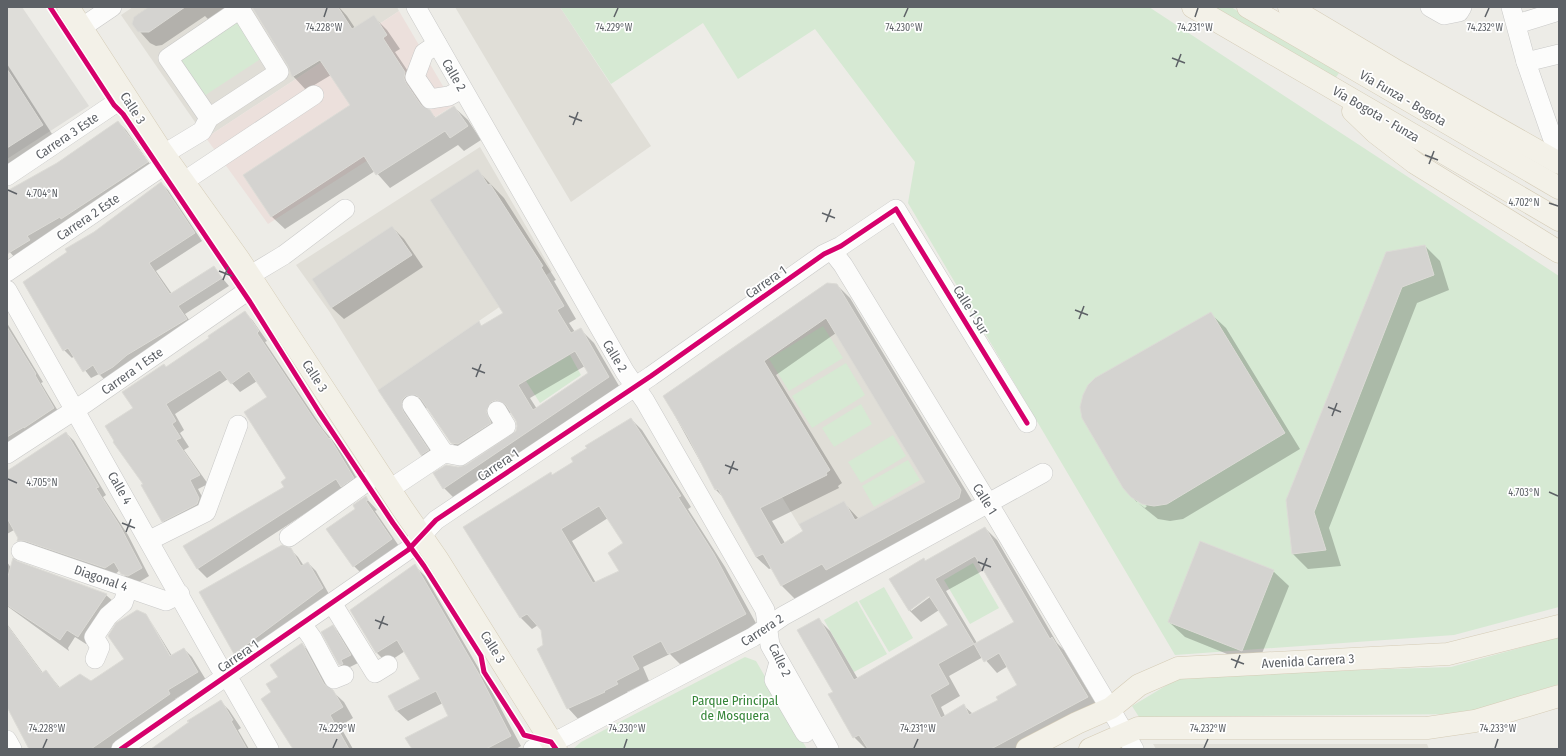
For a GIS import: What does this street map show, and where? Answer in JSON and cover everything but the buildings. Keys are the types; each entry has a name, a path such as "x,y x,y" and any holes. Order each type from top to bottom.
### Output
{"main road":[{"name":"Vía Bogota - Funza","path":"1193,7 1559,220"},
{"name":"Vía Funza - Bogota","path":"1248,7 1559,188"},
{"path":"1290,7 1393,69 1559,163"},
{"name":"Calle 3","path":"74,13 126,96 183,182 252,280 524,695 547,747"},
{"path":"1328,86 1376,132 1415,163 1559,252"},
{"name":"Avenida Carrera 3","path":"1027,749 1077,723 1111,708 1139,685 1178,668 1448,654 1559,626"},
{"path":"1090,749 1129,741 1138,728 1427,728 1475,721 1559,696"}],"street":[{"path":"74,13 112,7"},
{"name":"Calle 2","path":"416,7 625,372 636,386 765,610 770,645 829,749"},
{"path":"1430,7 1444,15 1460,12 1462,7"},
{"path":"240,9 279,72 209,118 168,58 240,9"},
{"path":"1559,11 1514,16 1526,62 1554,126 1552,137 1559,145"},
{"path":"437,44 424,53 415,77 430,99 449,96 462,89"},
{"path":"1526,62 1559,54"},
{"path":"183,182 314,95"},
{"name":"Carrera 3 Este","path":"7,176 126,96"},
{"name":"Carrera 2 Este","path":"7,272 167,158 202,131 209,118"},
{"name":"Carrera 1 Este","path":"7,454 75,410 252,280 345,208"},
{"name":"Carrera 1","path":"121,749 227,677 408,550 436,520 636,386 824,254 832,251 896,209"},
{"name":"Calle 1 Sur","path":"896,209 1027,423"},
{"name":"Calle 1","path":"832,251 843,265 1111,708 1129,741"},
{"name":"Calle 4","path":"7,290 269,749"},
{"path":"412,405 444,453"},
{"path":"289,537 385,481 444,453 460,456 506,426 497,410"},
{"path":"150,540 206,512 238,425"},
{"name":"Carrera 2","path":"547,747 768,627 782,616 1043,473"},
{"name":"Diagonal 4","path":"21,551 166,601 180,594"},
{"path":"95,659 100,647 94,637 108,616 122,603 128,588"},
{"path":"332,603 375,673 388,665"},
{"path":"302,624 312,638 334,679 344,675"},
{"path":"779,662 774,680 814,749"},
{"path":"7,740 12,749"}],"shaded area":[{"path":"7,7 22,7 89,106 7,159"},
{"path":"133,7 397,7 399,11 206,138 121,15"},
{"path":"455,7 560,7 651,146 571,202"},
{"path":"399,11 454,105 268,224 206,138"},
{"path":"480,147 552,271 378,390 329,311 296,265"},
{"path":"827,283 837,284 961,490 959,498 826,570 782,497 707,365"},
{"path":"1153,744 1427,744 1429,749 1156,749"}],"green space":[{"path":"560,7 1149,7 1559,276 1559,607 1454,635 1175,655 908,203 915,162 815,29 738,79 703,23 611,84"},
{"path":"1213,7 1231,7 1339,73 1334,80"},
{"path":"237,21 262,58 204,96 179,58"},
{"path":"823,326 843,358 789,391 769,359"},
{"path":"570,355 581,375 540,403 526,381"},
{"path":"846,363 865,395 812,428 792,396"},
{"path":"861,404 872,424 834,447 822,428"},
{"path":"893,435 906,456 861,483 848,462"},
{"path":"908,460 920,480 874,507 862,486"},
{"path":"973,563 999,608 970,624 944,580"},
{"path":"884,587 913,638 889,652 859,601"},
{"path":"857,601 887,654 854,672 824,620"},
{"path":"1559,637 1559,684 1464,714 1139,717 1132,706 1182,676 1451,667"},
{"name":"Parque Principal de Mosquera","path":"745,657 756,661 807,749 573,749 581,742"}],"cycle path":[{"path":"50,7 114,105 123,114 250,302 319,412 393,523 424,566 481,656 484,672 524,735 551,742 556,749"},
{"path":"121,749 408,550 436,520 651,376 824,254 841,246 896,209 1027,423"}]}
